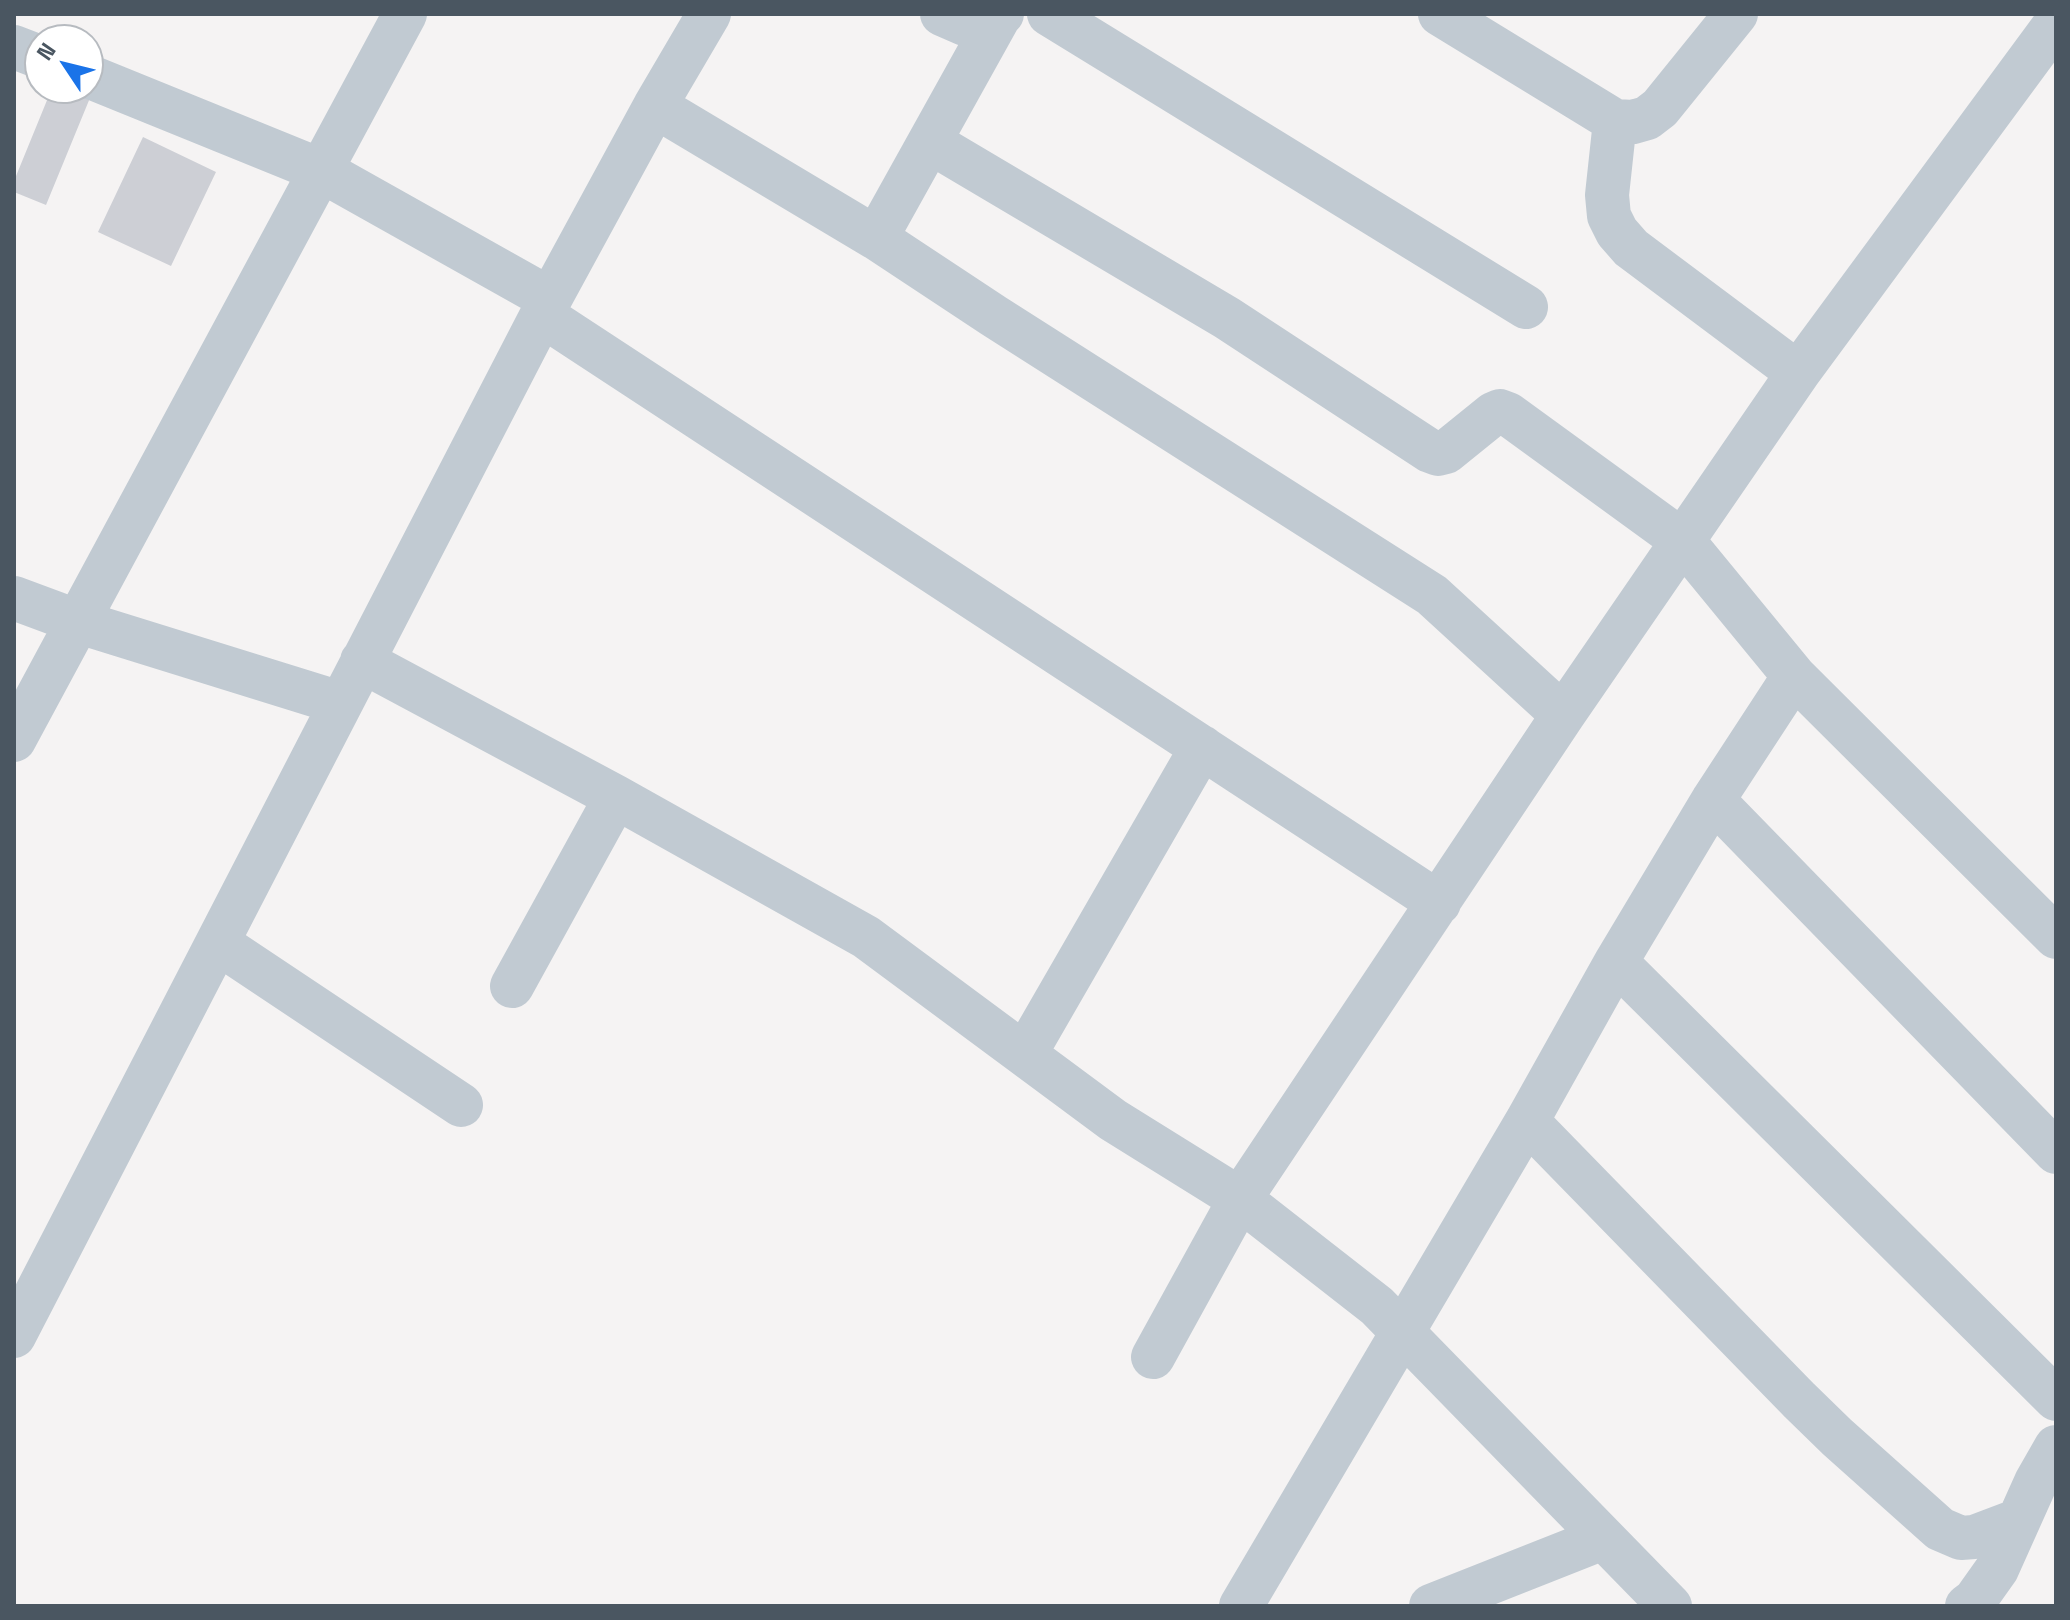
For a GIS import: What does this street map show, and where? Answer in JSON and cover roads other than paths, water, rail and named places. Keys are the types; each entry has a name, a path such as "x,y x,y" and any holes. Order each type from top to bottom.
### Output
{"street":[{"path":"14,740 405,14"},
{"path":"14,1336 546,307 655,106 709,14"},
{"path":"942,14 965,24 1001,15"},
{"path":"1049,14 1526,307"},
{"path":"1440,14 1615,121 1633,122 1647,118 1660,108 1736,14"},
{"path":"1153,1357 1240,1199 1563,715 1798,373 2056,23 2044,14"},
{"path":"876,238 1001,15"},
{"path":"104,82 322,171 546,307 1439,903"},
{"path":"655,106 876,238 1432,595 1563,715"},
{"path":"1615,121 1607,195 1609,216 1617,232 1631,248 1798,373"},
{"path":"930,142 1227,318 1430,451 1438,454 1446,452 1500,411 1684,542 1794,676 2056,937"},
{"path":"14,598 76,621 340,703"},
{"path":"362,661 616,797 866,937 1113,1120 1240,1199 1362,1292 1670,1606"},
{"path":"1241,1606 1527,1121 1616,962 1713,800 1794,676"},
{"path":"1025,1054 1202,747"},
{"path":"512,986 616,797"},
{"path":"1713,800 2056,1152"},
{"path":"218,943 461,1105"},
{"path":"1616,962 2056,1399"},
{"path":"1527,1121 1818,1419 1940,1529 1961,1538 1974,1537 2019,1520"},
{"path":"1967,1606 1975,1600 1997,1569 2036,1482 2056,1447"},
{"path":"1431,1606 1603,1538"}]}
